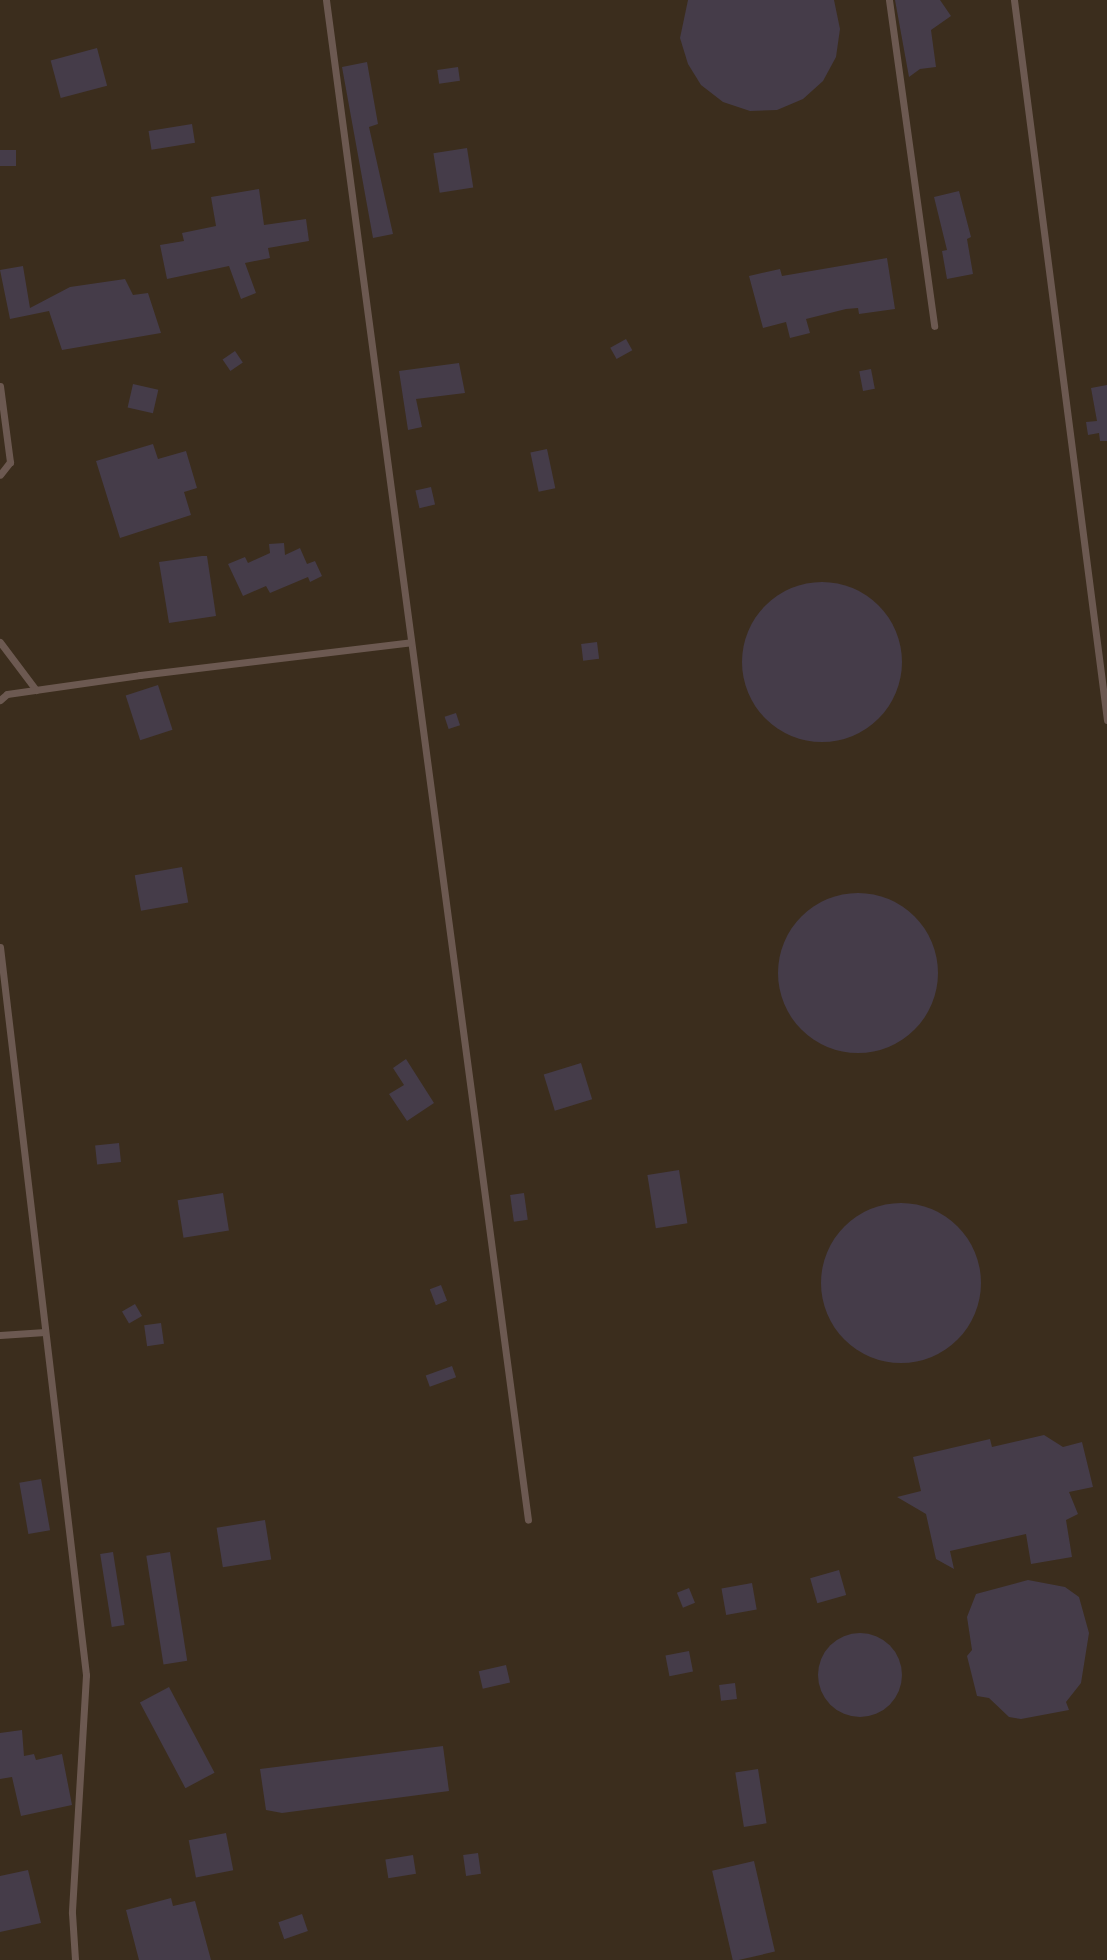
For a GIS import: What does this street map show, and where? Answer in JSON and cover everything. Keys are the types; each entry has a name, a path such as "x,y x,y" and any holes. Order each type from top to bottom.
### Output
{"lane":[{"path":"326,0 528,1520"},
{"path":"889,0 934,326"},
{"path":"1014,0 1107,720"},
{"path":"0,386 10,462 0,475"},
{"path":"0,642 36,690"},
{"path":"0,700 7,694 411,642"},
{"path":"0,947 86,1675 72,1913 75,1960"},
{"path":"0,1335 46,1332"}],"shaded area":[{"path":"0,0 1107,0 1107,1960 0,1960"}],"building":[{"path":"688,0 834,0 840,29 836,57 823,81 803,99 777,110 750,111 723,102 701,85 688,64 680,38"},
{"path":"895,0 940,0 951,16 931,30 936,67 920,69 909,77"},
{"path":"97,48 107,86 61,98 51,60"},
{"path":"367,62 378,124 369,127 393,234 373,238 342,67"},
{"path":"458,67 460,81 439,84 437,70"},
{"path":"192,124 195,143 152,150 149,131"},
{"path":"467,148 473,188 440,193 433,153"},
{"path":"0,150 16,150 16,166 0,166"},
{"path":"259,189 264,225 306,219 309,241 268,248 270,258 245,263 256,293 241,299 229,266 167,279 160,245 184,241 182,233 216,226 211,197"},
{"path":"959,191 971,237 967,239 973,274 947,279 942,251 947,250 934,197"},
{"path":"887,258 895,309 859,314 858,308 846,309 806,319 810,333 790,338 786,322 763,328 749,276 780,269 782,276"},
{"path":"23,266 30,308 70,287 125,279 133,295 148,293 161,333 62,350 49,311 10,319 0,270"},
{"path":"626,339 632,350 617,359 610,348"},
{"path":"235,351 243,363 230,371 223,359"},
{"path":"459,363 465,393 416,399 422,427 408,430 399,371"},
{"path":"871,369 875,389 863,391 859,371"},
{"path":"133,384 158,390 153,413 128,407"},
{"path":"1107,385 1107,441 1100,441 1099,433 1088,435 1086,422 1097,421 1091,388"},
{"path":"153,444 158,459 186,451 197,488 184,492 191,515 120,538 96,461"},
{"path":"547,449 555,488 539,492 530,453"},
{"path":"431,487 435,505 419,508 415,491"},
{"path":"284,543 285,555 300,548 307,564 315,561 322,576 310,582 308,577 270,593 266,586 243,596 228,564 245,557 248,563 270,553 269,544"},
{"path":"207,556 216,616 169,623 159,562"},
{"path":"822,582 853,588 879,605 896,631 902,662 896,693 879,719 853,736 822,742 791,736 765,719 748,693 742,662 748,631 765,605 791,588"},
{"path":"597,642 599,659 583,661 581,644"},
{"path":"158,685 173,730 140,740 126,696"},
{"path":"456,713 460,725 449,729 445,717"},
{"path":"182,867 188,902 141,911 135,875"},
{"path":"858,893 889,899 915,916 932,942 938,973 932,1004 915,1030 889,1047 858,1053 827,1047 801,1030 784,1004 778,973 784,942 801,916 827,899"},
{"path":"406,1059 434,1103 407,1121 389,1094 404,1085 393,1068"},
{"path":"581,1063 592,1099 555,1111 544,1074"},
{"path":"119,1143 121,1162 97,1164 95,1146"},
{"path":"679,1170 687,1223 656,1228 647,1175"},
{"path":"223,1193 229,1231 184,1238 178,1200"},
{"path":"524,1193 528,1220 514,1222 510,1195"},
{"path":"901,1203 932,1209 958,1226 975,1252 981,1283 975,1314 958,1340 932,1357 901,1363 870,1357 844,1340 827,1314 821,1283 827,1252 844,1226 870,1209"},
{"path":"441,1285 447,1301 436,1305 430,1289"},
{"path":"135,1304 142,1316 129,1324 122,1312"},
{"path":"161,1323 164,1344 147,1346 144,1325"},
{"path":"452,1366 456,1377 430,1387 426,1376"},
{"path":"1044,1435 1063,1447 1082,1442 1093,1487 1069,1492 1078,1514 1066,1520 1072,1557 1031,1564 1026,1534 950,1551 954,1569 936,1559 926,1514 897,1497 921,1491 913,1457 990,1439 992,1447"},
{"path":"41,1479 50,1530 28,1534 19,1483"},
{"path":"265,1520 271,1560 223,1567 217,1528"},
{"path":"113,1552 125,1625 112,1627 100,1554"},
{"path":"170,1552 187,1661 164,1664 146,1556"},
{"path":"839,1570 846,1595 817,1603 810,1578"},
{"path":"1028,1580 1065,1587 1079,1597 1089,1633 1081,1683 1066,1702 1069,1710 1021,1719 1009,1717 989,1698 977,1696 967,1656 972,1650 967,1617 976,1594"},
{"path":"752,1583 757,1610 726,1615 721,1588"},
{"path":"689,1588 695,1603 683,1608 677,1593"},
{"path":"860,1633 876,1636 890,1645 899,1659 902,1675 899,1691 890,1705 876,1714 860,1717 844,1714 830,1705 821,1691 818,1675 821,1659 830,1645 844,1636"},
{"path":"689,1651 693,1672 669,1676 665,1656"},
{"path":"506,1665 510,1683 483,1689 479,1671"},
{"path":"735,1683 737,1699 721,1701 719,1685"},
{"path":"169,1687 215,1773 185,1788 140,1702"},
{"path":"22,1730 24,1756 34,1754 36,1760 62,1754 72,1805 21,1816 12,1777 0,1779 0,1733"},
{"path":"443,1746 449,1791 282,1813 266,1810 260,1769"},
{"path":"758,1769 767,1823 744,1827 735,1773"},
{"path":"226,1833 233,1870 196,1878 189,1840"},
{"path":"478,1853 481,1874 466,1876 463,1855"},
{"path":"413,1855 416,1874 388,1878 385,1859"},
{"path":"754,1861 775,1952 733,1960 712,1871"},
{"path":"28,1870 41,1923 0,1932 0,1876"},
{"path":"171,1898 173,1906 195,1901 211,1960 139,1960 126,1910"},
{"path":"302,1914 308,1931 284,1939 278,1922"}]}
